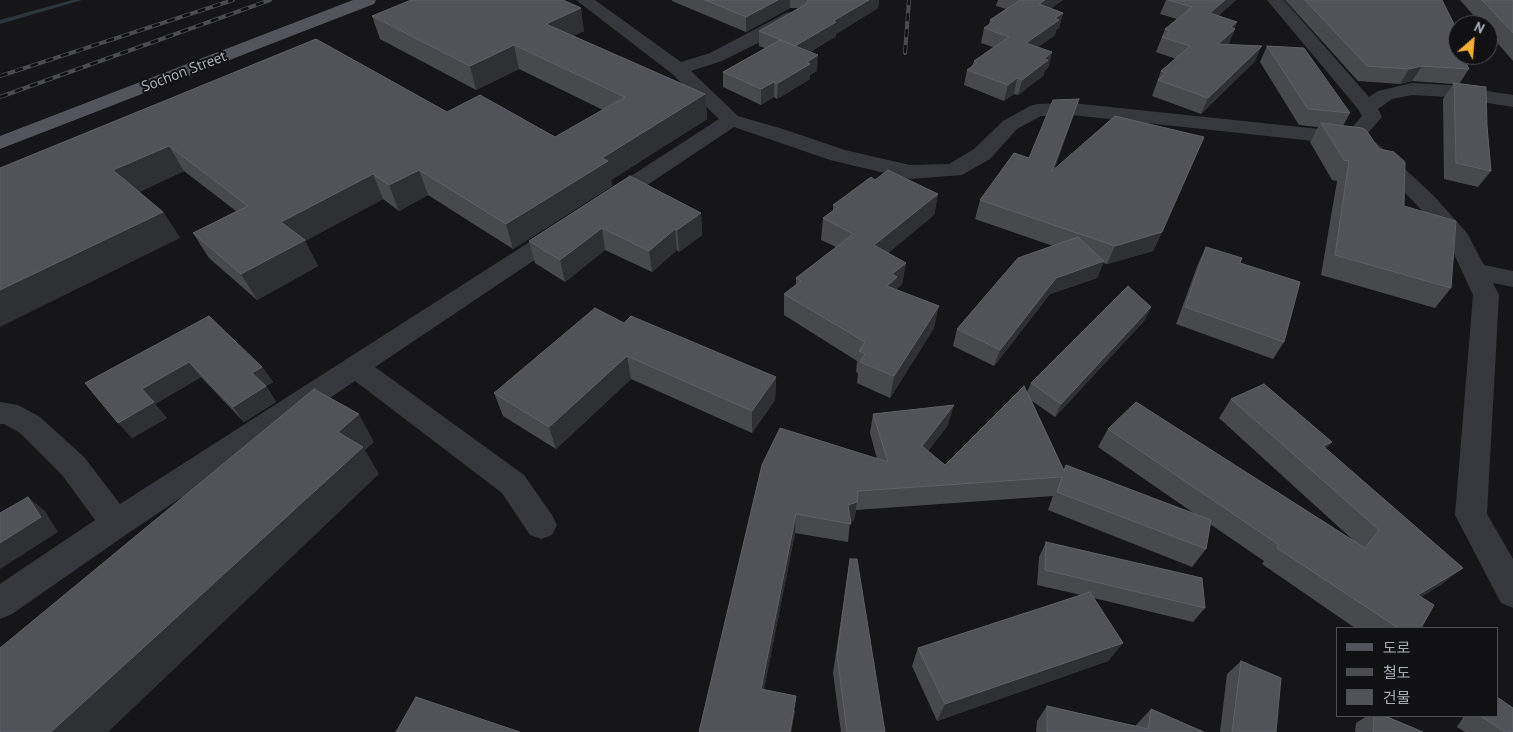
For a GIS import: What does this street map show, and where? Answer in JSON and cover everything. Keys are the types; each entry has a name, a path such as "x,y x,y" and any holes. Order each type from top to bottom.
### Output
{"main road":[{"name":"Sochon Street","path":"0,143 368,0"}],"street":[{"path":"584,0 678,70 732,120 838,155 910,172 954,170 982,154 1010,125 1037,110 1072,108 1357,139 1372,149 1425,200 1459,238 1486,295 1471,515 1513,592"},
{"path":"1276,0 1367,108 1372,117 1358,132 1357,139"},
{"path":"678,70 716,57 797,14"},
{"path":"1367,108 1385,95 1412,89 1513,101"},
{"path":"0,603 116,524 732,120"},
{"path":"1474,271 1513,279"},
{"path":"355,367 513,484 541,525"},
{"path":"0,413 8,413 30,425 73,466 116,524"}],"building":[{"path":"411,0 563,0 581,8 546,24 705,94 602,158 608,161 506,224 419,170 389,185 373,174 281,222 305,240 241,274 193,233 248,206 169,146 113,170 163,212 0,290 0,168 316,39 447,112 480,95 555,137 625,97 514,45 470,66 372,16"},
{"path":"705,0 778,0 746,17"},
{"path":"808,0 869,0 795,46 759,31 805,5"},
{"path":"1020,0 1045,0 1039,4 1063,13 1055,18 1059,20 1026,43 1052,52 1044,59 1048,60 1022,80 1017,78 1008,85 967,70 977,63 974,61 1009,37 984,28 994,21 990,20"},
{"path":"1168,0 1225,0 1210,13 1237,22 1231,27 1235,29 1218,44 1262,46 1208,98 1158,80 1166,73 1161,71 1190,46 1162,37 1170,31 1165,29 1192,7"},
{"path":"1305,0 1442,0 1450,15 1448,65 1467,65 1469,69 1422,66 1409,69 1367,66"},
{"path":"1482,0 1513,0 1513,33 1498,15"},
{"path":"780,40 818,55 807,62 810,64 778,83 774,82 761,89 723,72"},
{"path":"1267,46 1304,48 1350,113 1308,109"},
{"path":"1454,83 1486,87 1491,171 1456,163"},
{"path":"1079,99 1052,171 1115,116 1204,137 1162,232 1115,246 980,200 1014,153 1029,158 1053,100"},
{"path":"1321,123 1366,130 1379,149 1394,152 1405,162 1404,206 1456,221 1451,288 1335,255 1349,161 1344,160"},
{"path":"888,170 938,194 874,245 906,263 892,274 897,277 887,286 939,306 894,376 860,362 865,354 859,351 865,342 784,294 801,281 796,278 853,234 823,218 838,207 833,205 871,177 875,180"},
{"path":"630,176 701,213 677,230 675,229 649,251 602,228 560,260 529,241"},
{"path":"1078,237 1104,261 1056,278 1000,350 957,329 1018,258"},
{"path":"1206,247 1242,258 1240,263 1300,282 1284,342 1185,307"},
{"path":"1128,286 1151,307 1061,404 1031,383"},
{"path":"595,308 624,323 631,316 776,377 752,411 627,356 549,427 494,393"},
{"path":"209,316 262,367 252,373 266,386 233,407 189,362 142,389 154,402 118,423 85,383"},
{"path":"1264,384 1332,442 1323,446 1463,568 1418,595 1434,605 1422,627 1396,627 1277,548 1279,545 1108,429 1136,402 1365,548 1379,530 1231,399"},
{"path":"1024,386 1064,471 1066,465 1211,520 1206,549 1057,492 1062,477 858,491 857,502 848,505 851,524 796,514 761,689 796,696 790,732 699,732 762,465 780,428 888,462 873,414 954,405 922,446 945,465"},
{"path":"314,389 359,414 338,432 363,447 51,732 0,732 0,648"},
{"path":"28,497 41,517 0,543 0,513"},
{"path":"1046,542 1202,578 1205,608 1045,570"},
{"path":"850,559 857,559 885,732 847,732 837,655"},
{"path":"1090,592 1123,643 945,704 918,648"},
{"path":"1241,661 1281,678 1276,732 1232,732"},
{"path":"416,697 520,732 396,732"},
{"path":"1498,698 1513,708 1513,732 1505,732 1482,717 1498,717"},
{"path":"1047,706 1148,729 1151,709 1204,732 1047,732"},
{"path":"1374,717 1387,717 1423,732 1373,732"}],"waterway":[{"path":"0,22 79,0"}],"railway":[{"path":"0,76 233,0"},
{"path":"0,97 270,0"},
{"path":"905,53 909,0"}]}
